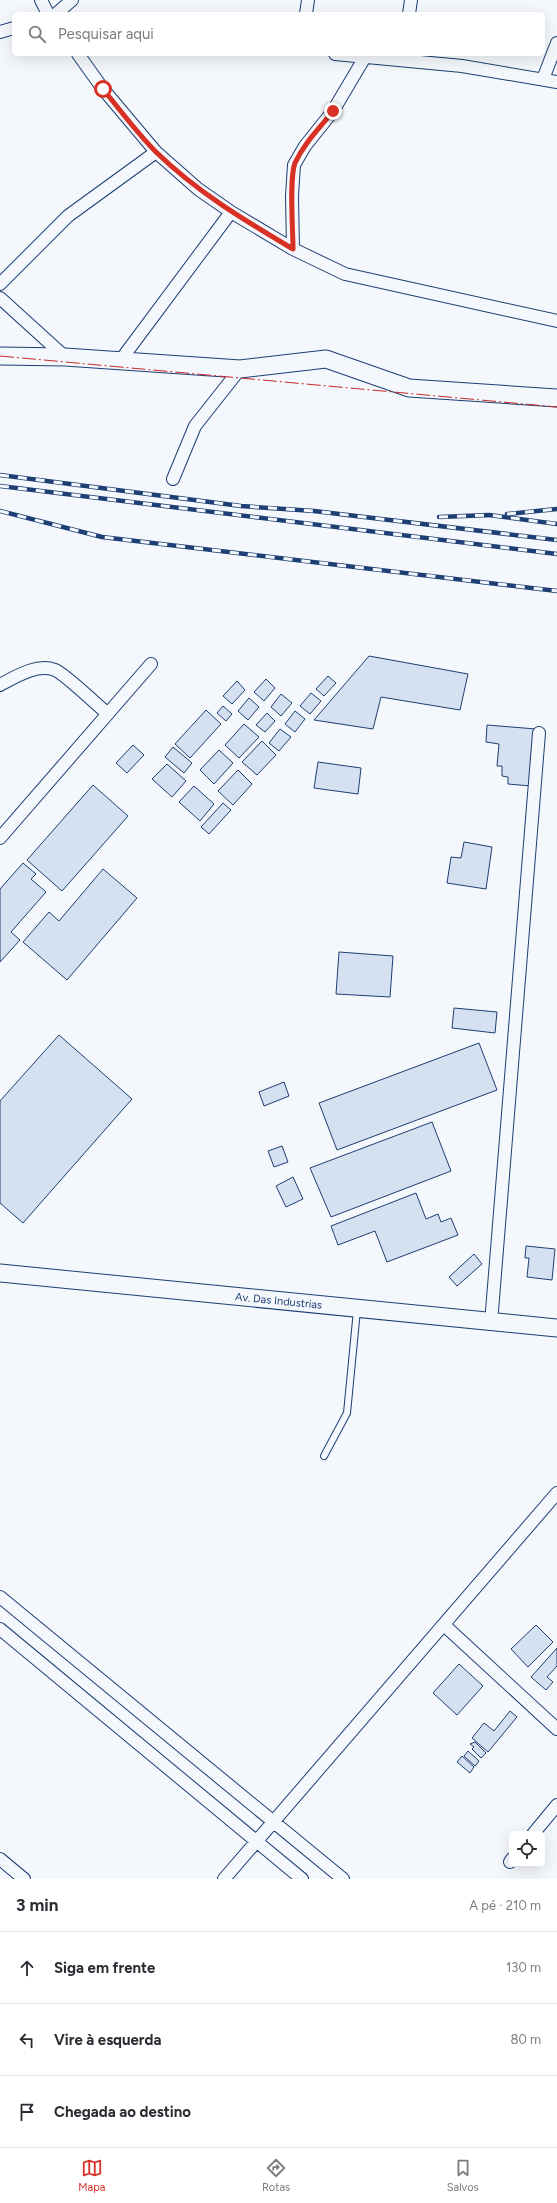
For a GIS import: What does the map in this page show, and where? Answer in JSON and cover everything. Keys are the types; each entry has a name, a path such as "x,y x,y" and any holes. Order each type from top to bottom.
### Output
{"street":[{"path":"41,0 47,12"},
{"path":"58,12 72,0"},
{"path":"306,12 308,0"},
{"path":"409,12 411,0"},
{"path":"0,32 12,29"},
{"path":"543,80 557,44"},
{"path":"79,56 103,89 156,152 198,189 231,212 293,249 345,274 557,321"},
{"path":"355,56 404,58 557,82"},
{"path":"293,249 292,196 294,164 305,146 333,111 365,57"},
{"path":"0,284 68,216 156,152"},
{"path":"120,361 231,212"},
{"path":"0,298 65,357"},
{"path":"0,356 65,357 240,369 326,359 409,388 557,398"},
{"path":"173,479 195,426 240,369"},
{"path":"2,831 108,714 151,664"},
{"path":"0,685 27,672 43,669 56,670 108,714"},
{"path":"491,1322 540,733"},
{"name":"Av. Das Industrias","path":"0,1273 557,1328"},
{"path":"224,1879 557,1493"},
{"path":"0,1597 343,1879"},
{"path":"444,1625 557,1729"},
{"path":"0,1629 302,1879"},
{"path":"535,1831 557,1805"},
{"path":"0,1859 24,1879"}],"lane":[{"path":"324,1456 347,1413 357,1309"}],"building":[{"path":"369,656 468,674 460,710 381,697 373,729 314,720"},
{"path":"328,676 336,683 324,696 316,689"},
{"path":"266,679 275,688 264,701 254,692"},
{"path":"237,681 245,690 232,704 223,696"},
{"path":"311,693 321,701 310,714 300,706"},
{"path":"281,694 292,703 281,716 271,707"},
{"path":"249,698 259,707 248,720 238,711"},
{"path":"223,706 232,714 226,721 217,713"},
{"path":"206,710 221,724 190,758 175,744"},
{"path":"295,711 305,719 295,732 285,724"},
{"path":"267,713 275,721 265,732 256,725"},
{"path":"244,724 259,737 239,758 225,745"},
{"path":"487,725 536,729 531,786 508,784 508,777 502,776 502,766 497,766 499,744 486,742"},
{"path":"280,729 291,737 279,751 269,743"},
{"path":"262,741 276,755 257,775 242,762"},
{"path":"133,745 144,755 127,773 116,763"},
{"path":"173,747 192,763 184,773 165,757"},
{"path":"219,750 233,763 214,784 200,770"},
{"path":"318,762 361,768 358,794 314,788"},
{"path":"167,764 186,781 172,797 152,779"},
{"path":"238,770 252,784 233,805 218,791"},
{"path":"93,785 128,816 62,891 27,860"},
{"path":"194,786 214,804 200,821 179,802"},
{"path":"223,803 231,810 209,834 201,827"},
{"path":"464,842 492,847 486,889 447,883 451,857 461,858"},
{"path":"23,863 36,874 31,879 46,892 11,932 20,940 0,962 0,889"},
{"path":"103,869 137,898 67,980 23,942 49,912 59,921"},
{"path":"339,952 393,956 390,997 336,994"},
{"path":"454,1008 497,1012 495,1033 452,1028"},
{"path":"59,1035 132,1099 23,1223 0,1203 0,1101"},
{"path":"479,1043 497,1090 337,1150 319,1103"},
{"path":"284,1082 289,1096 264,1106 259,1092"},
{"path":"432,1122 451,1171 331,1217 310,1168"},
{"path":"282,1146 288,1162 274,1167 268,1151"},
{"path":"293,1177 303,1199 286,1207 276,1186"},
{"path":"416,1193 426,1219 438,1214 441,1222 451,1218 458,1235 387,1262 375,1231 338,1245 331,1226"},
{"path":"526,1246 555,1249 552,1280 527,1277 529,1258 525,1258"},
{"path":"474,1254 482,1264 457,1286 449,1277"},
{"path":"536,1625 553,1642 528,1667 511,1649"},
{"path":"557,1648 557,1666 547,1677 553,1682 546,1690 531,1677"},
{"path":"459,1664 483,1686 457,1715 433,1693"},
{"path":"510,1711 517,1717 488,1752 472,1738 484,1723 494,1731"},
{"path":"475,1742 486,1753 481,1758 472,1749 474,1747 470,1744"},
{"path":"468,1751 479,1761 475,1766 464,1756"},
{"path":"462,1756 474,1767 470,1773 457,1762"}],"railway":[{"path":"0,475 241,506 314,511 557,540"},
{"path":"0,486 557,554"},
{"path":"507,514 557,509"},
{"path":"0,511 102,537 557,591"},
{"path":"439,517 489,515 557,524"}],"power":[{"path":"0,356 557,407"}],"route":[{"path":"103,89 156,152 198,189 239,218 293,249 292,196 294,164 305,146 333,111"}]}
